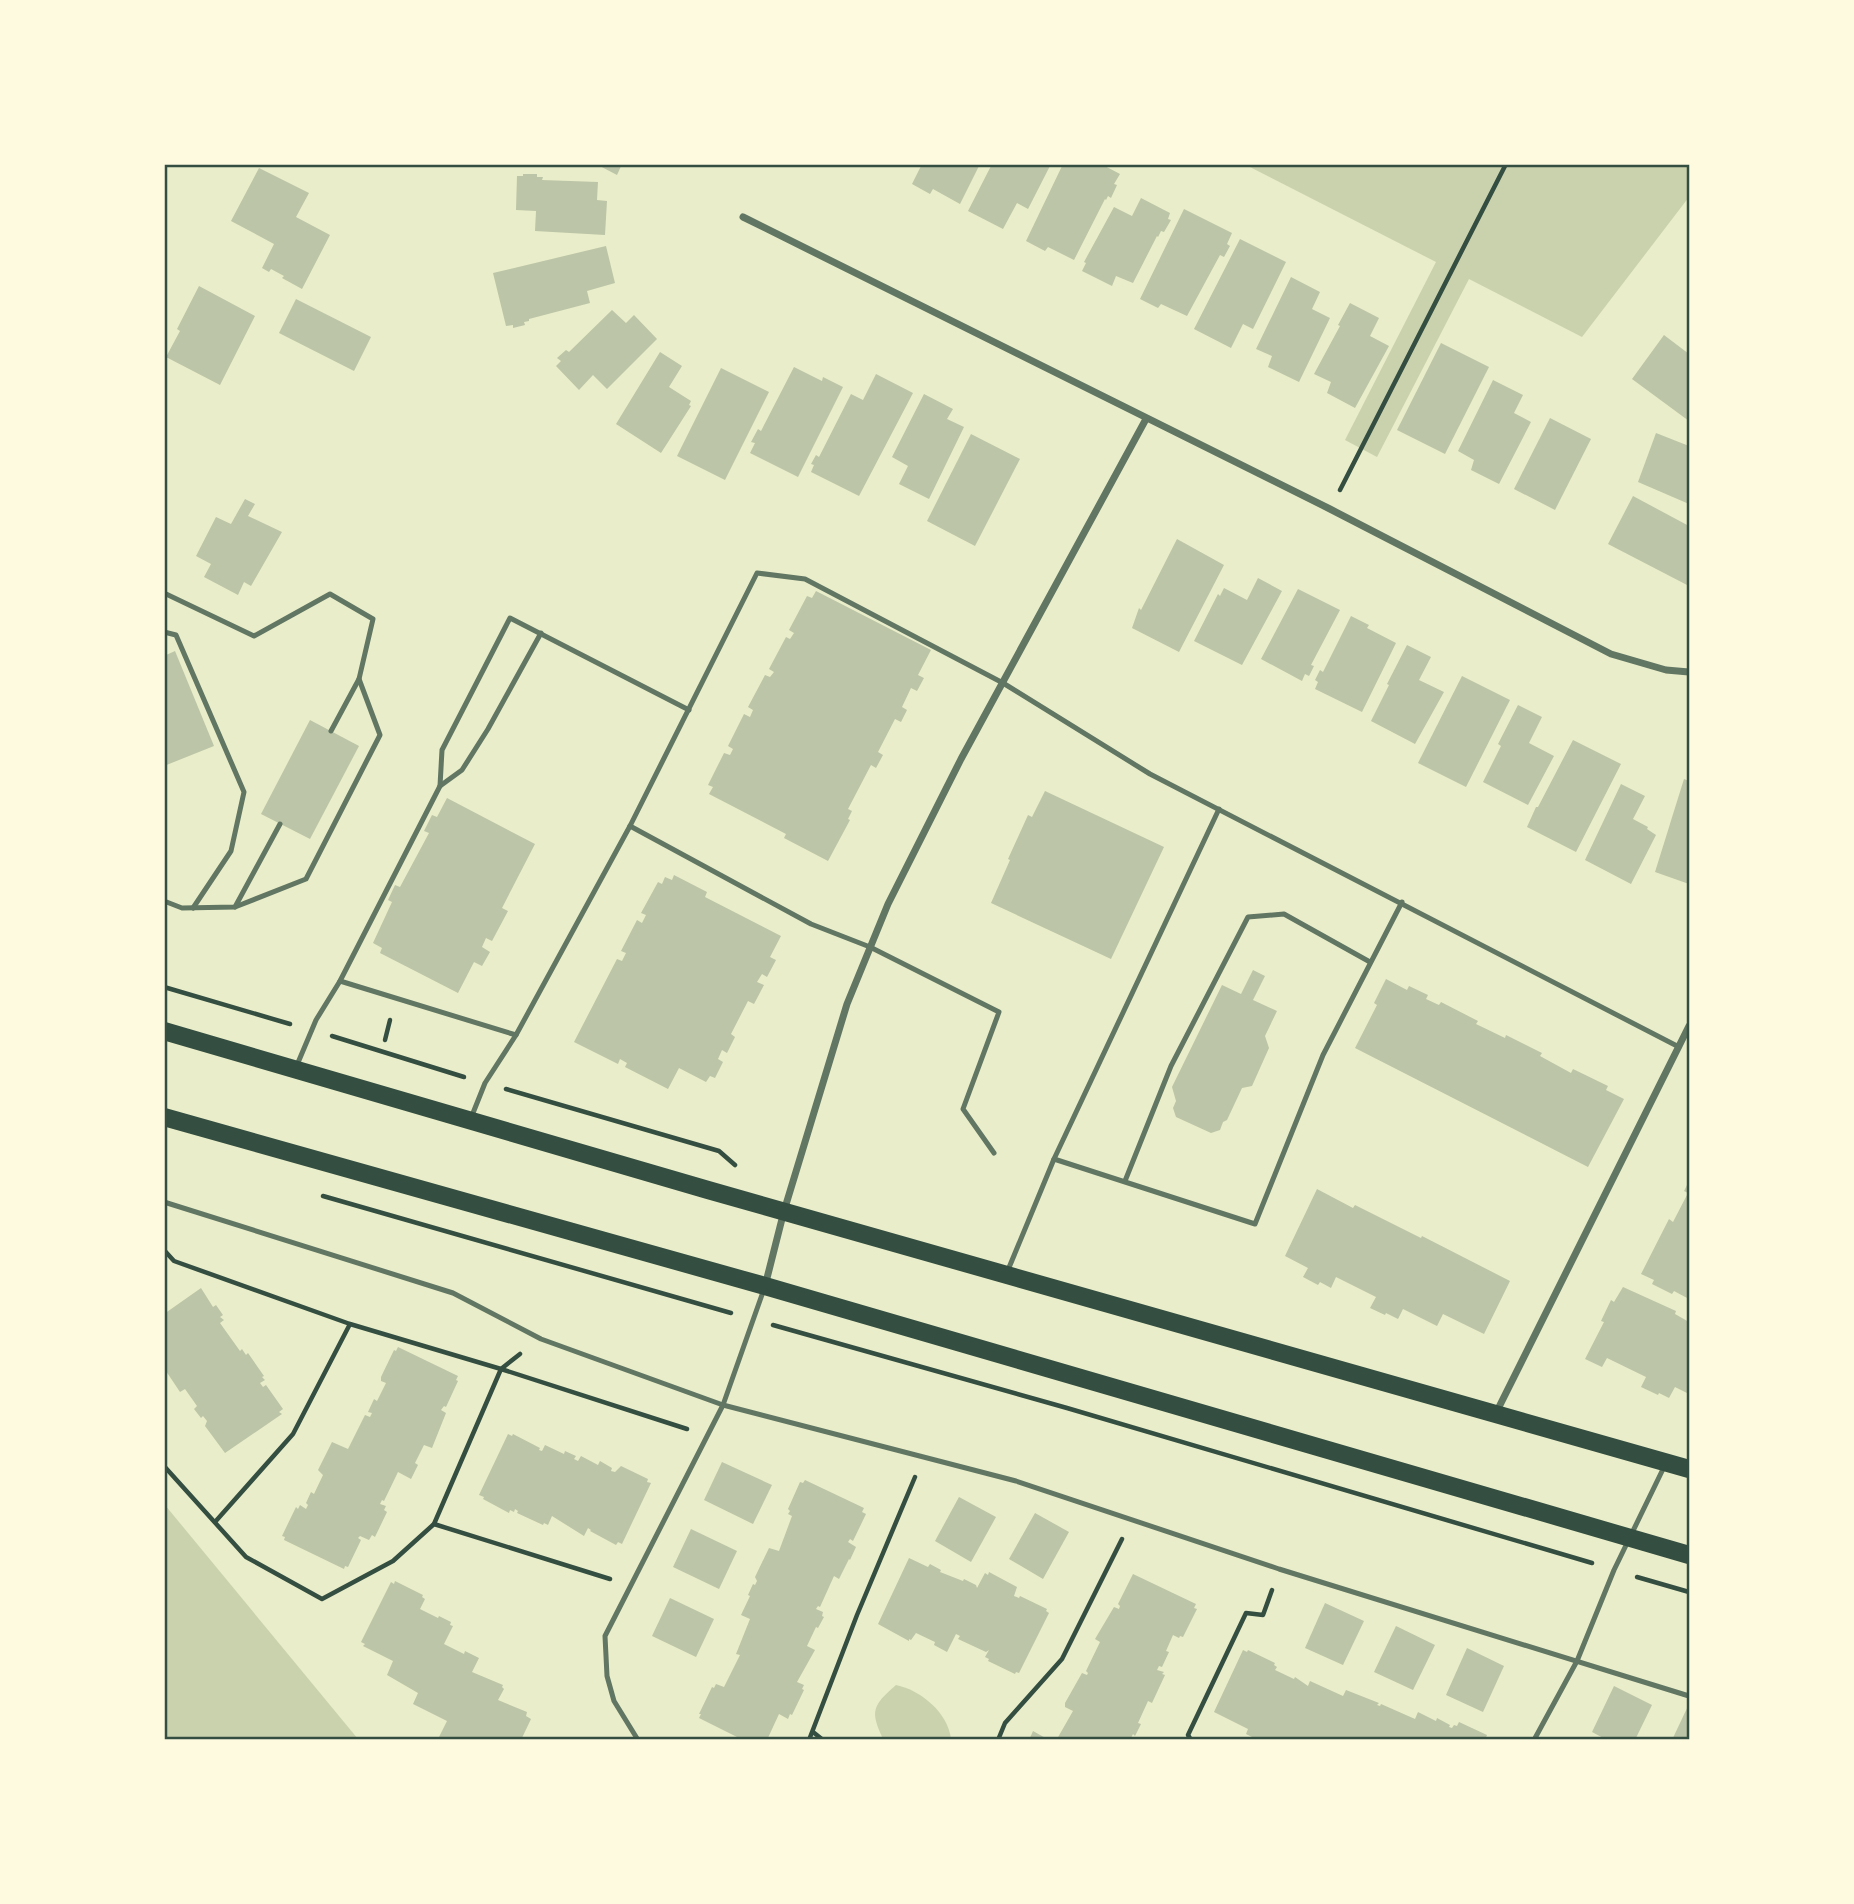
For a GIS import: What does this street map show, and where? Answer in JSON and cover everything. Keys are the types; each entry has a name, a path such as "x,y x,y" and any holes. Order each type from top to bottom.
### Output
{"main road":[{"path":"164,1031 469,1121 1689,1469"},
{"path":"164,1117 765,1286 1689,1555"}],"street":[{"path":"743,217 1330,509 1611,654 1666,670 1689,672"},
{"path":"765,1286 784,1211 847,1004 888,904 1003,683 1146,419"},
{"path":"1496,1413 1689,1026"}],"lane":[{"path":"469,1121 485,1083 516,1035 630,826 757,573 805,579 1003,683 1150,774 1679,1047"},
{"path":"164,593 254,636 330,594 373,619 359,679 331,731"},
{"path":"295,1070 316,1020 341,981 440,786 442,750 510,618 689,710"},
{"path":"164,632 176,635 244,792 231,851 193,908"},
{"path":"440,786 462,770 541,634"},
{"path":"164,901 182,908 235,907 306,879 380,735 359,679"},
{"path":"1007,1275 1054,1158 1219,809"},
{"path":"235,907 280,824"},
{"path":"630,826 811,924 870,947 999,1012 963,1109 994,1153"},
{"path":"1054,1158 1255,1224 1322,1055 1402,902"},
{"path":"1125,1181 1171,1066 1248,917 1284,915 1370,962"},
{"path":"341,981 516,1035"},
{"path":"164,1202 453,1293 541,1339 723,1405 1016,1481 1279,1569 1689,1696"},
{"path":"638,1740 614,1701 607,1675 605,1636 723,1405 765,1286"},
{"path":"1534,1740 1577,1661 1614,1570 1666,1462"}],"path":[{"path":"1330,509 1506,164"},
{"path":"321,1195 1067,1408 1689,1592"},
{"path":"164,1250 174,1261 350,1324 500,1368 673,1423 707,1437"},
{"path":"215,1522 293,1434 350,1324"},
{"path":"164,1466 246,1557 322,1599 393,1561 434,1524 500,1368 541,1339"},
{"path":"809,1740 857,1615 923,1457"},
{"path":"998,1740 1005,1723 1062,1658 1132,1520"},
{"path":"434,1524 631,1586"},
{"path":"1191,1740 1188,1735 1246,1614 1264,1615 1279,1569"},
{"path":"813,1732 823,1740"}],"green space":[{"path":"1246,165 1689,165 1689,197 1582,337 1469,279 1377,457 1345,440 1436,262"},
{"path":"165,1505 358,1739 165,1739"},
{"path":"896,1685 915,1692 932,1704 945,1720 951,1739 883,1739 876,1722 876,1709 882,1698"}],"building":[{"path":"596,164 622,164 617,175"},
{"path":"922,164 980,164 960,204 933,189 930,194 912,184"},
{"path":"992,164 1051,164 1028,209 1017,203 1003,229 968,211"},
{"path":"1063,164 1101,164 1120,174 1114,184 1117,185 1111,198 1108,196 1105,199 1074,260 1048,247 1045,251 1026,241"},
{"path":"259,168 309,193 296,217 330,235 302,289 271,269 269,272 262,268 274,244 231,221"},
{"path":"537,174 537,177 543,177 542,180 598,182 597,200 607,201 605,235 535,231 536,211 516,210 517,176"},
{"path":"1141,198 1170,213 1168,219 1171,220 1164,232 1161,231 1157,236 1133,283 1116,276 1112,286 1082,271 1086,263 1084,262 1114,207 1132,216"},
{"path":"1184,209 1232,233 1227,244 1230,246 1224,257 1220,255 1187,316 1161,304 1158,308 1140,299"},
{"path":"1240,239 1286,262 1253,329 1243,324 1231,348 1194,329"},
{"path":"606,246 615,283 587,291 590,303 529,319 524,322 525,325 513,328 513,325 506,326 493,273"},
{"path":"1291,277 1320,292 1312,309 1330,318 1299,382 1268,367 1272,356 1256,349"},
{"path":"199,286 255,316 220,385 166,357"},
{"path":"296,299 371,337 354,371 279,333"},
{"path":"1350,303 1379,318 1370,336 1389,346 1355,408 1327,393 1331,382 1314,374"},
{"path":"612,310 626,323 634,315 657,339 607,389 593,375 579,390 556,366 561,361 557,358 566,350 569,352"},
{"path":"1664,335 1689,354 1689,421 1632,379"},
{"path":"1441,343 1489,367 1445,454 1397,430"},
{"path":"660,352 682,366 669,387 691,401 691,406 661,453 616,424"},
{"path":"794,367 822,381 823,377 843,387 798,477 750,453 755,443 751,442 758,429 761,431"},
{"path":"721,368 769,392 725,480 677,456"},
{"path":"876,374 913,393 859,496 811,472 814,465 811,464 816,455 819,457 851,394 863,400"},
{"path":"1493,380 1523,395 1514,413 1531,422 1499,484 1471,470 1474,460 1458,451"},
{"path":"924,394 953,409 947,419 964,427 929,499 899,484 908,466 892,457"},
{"path":"1550,418 1591,439 1555,510 1514,489"},
{"path":"1656,433 1689,446 1689,504 1638,482"},
{"path":"971,434 1020,459 975,546 927,521"},
{"path":"1633,496 1689,526 1689,586 1608,544"},
{"path":"245,499 255,504 248,516 282,532 251,586 244,582 238,595 204,577 211,564 196,556 216,517 231,524"},
{"path":"1177,539 1224,565 1179,652 1132,628 1139,608 1141,610"},
{"path":"1258,578 1282,591 1242,665 1194,641 1218,594 1220,596 1224,588 1247,600"},
{"path":"1298,589 1340,610 1311,665 1314,666 1309,676 1305,674 1302,681 1261,659"},
{"path":"816,591 931,650 918,675 924,678 917,691 911,688 902,707 907,710 901,722 895,719 878,752 883,755 876,768 871,765 848,809 852,811 848,819 850,820 828,861 784,838 786,834 709,794 713,787 708,785 724,753 730,755 733,749 728,746 744,714 750,717 753,710 748,707 765,675 770,677 774,672 769,669 786,637 790,639 794,633 789,630 807,596 812,598"},
{"path":"1351,616 1396,643 1362,712 1315,689 1318,682 1315,680 1320,670 1323,672"},
{"path":"1407,645 1431,657 1419,680 1444,692 1415,744 1371,721"},
{"path":"175,651 214,746 164,766 164,656"},
{"path":"1462,676 1510,700 1466,787 1418,763"},
{"path":"1518,705 1542,717 1529,743 1554,756 1528,805 1483,782"},
{"path":"310,720 359,746 310,839 261,814"},
{"path":"1573,740 1621,764 1576,852 1527,827"},
{"path":"1684,779 1689,781 1689,884 1655,872"},
{"path":"1621,784 1645,796 1633,819 1656,835 1631,884 1585,860"},
{"path":"1045,791 1164,847 1111,959 991,903 1028,815 1032,817"},
{"path":"447,798 535,844 502,908 508,911 492,941 486,938 482,947 490,952 482,966 474,962 458,993 380,953 382,948 373,943 392,902 388,900 395,885 400,887 429,833 424,831 432,815 437,817"},
{"path":"674,875 707,892 705,897 781,936 770,957 776,960 767,977 762,974 757,982 764,985 754,1004 748,1001 731,1034 735,1037 727,1053 722,1050 718,1059 723,1062 715,1078 710,1076 706,1082 679,1068 668,1089 625,1067 627,1063 620,1059 618,1064 574,1042 617,959 622,961 626,953 621,951 637,920 642,923 646,915 641,913 658,882 662,884 665,877 672,880"},
{"path":"1253,970 1265,976 1253,1000 1277,1011 1265,1036 1269,1048 1252,1086 1242,1088 1227,1120 1223,1122 1220,1130 1211,1133 1176,1117 1173,1108 1176,1101 1172,1087 1222,985 1241,994"},
{"path":"1386,979 1407,990 1409,986 1428,995 1426,999 1439,1005 1441,1002 1478,1021 1476,1024 1542,1053 1540,1056 1571,1073 1573,1069 1608,1086 1606,1090 1624,1099 1588,1167 1355,1048 1377,1005 1374,1003"},
{"path":"1689,1181 1689,1299 1652,1284 1654,1280 1641,1274 1669,1219 1673,1222 1688,1193 1684,1191"},
{"path":"1317,1189 1353,1208 1355,1205 1421,1238 1422,1236 1510,1281 1484,1334 1443,1314 1437,1326 1403,1309 1398,1319 1386,1313 1385,1315 1370,1308 1376,1297 1336,1277 1331,1288 1303,1277 1308,1268 1285,1256"},
{"path":"1623,1287 1676,1311 1675,1314 1689,1322 1689,1394 1675,1387 1669,1398 1659,1393 1658,1395 1641,1387 1646,1377 1607,1358 1602,1367 1585,1359 1604,1322 1601,1321 1611,1300 1614,1302"},
{"path":"201,1288 213,1307 216,1305 223,1315 220,1317 224,1320 220,1323 240,1351 242,1349 246,1355 248,1353 264,1376 262,1377 265,1380 260,1383 263,1387 266,1385 283,1409 279,1412 282,1414 225,1453 205,1426 207,1421 194,1409 197,1406 185,1389 180,1392 164,1368 164,1314"},
{"path":"398,1347 458,1376 458,1381 446,1407 441,1410 446,1413 432,1448 424,1445 411,1479 398,1472 380,1504 386,1506 384,1510 387,1512 375,1537 372,1535 369,1540 360,1536 358,1538 361,1540 348,1567 345,1566 344,1569 284,1540 285,1537 282,1536 296,1507 298,1509 300,1505 306,1509 311,1492 314,1494 323,1475 318,1470 332,1442 348,1449 365,1415 370,1417 372,1413 368,1412 374,1399 377,1401 386,1383 381,1381 381,1377"},
{"path":"508,1434 513,1434 542,1451 545,1445 564,1454 565,1451 576,1456 574,1459 578,1461 581,1456 598,1465 600,1461 615,1472 621,1466 648,1479 647,1482 651,1483 622,1544 618,1542 616,1545 588,1528 584,1536 552,1516 548,1525 543,1525 517,1513 515,1509 509,1513 483,1499 484,1497 479,1495"},
{"path":"722,1462 772,1485 753,1524 704,1500"},
{"path":"805,1480 864,1508 862,1512 866,1514 853,1541 850,1539 848,1542 856,1547 850,1560 839,1579 834,1576 820,1607 816,1609 823,1612 824,1617 807,1646 815,1650 797,1682 804,1685 804,1690 792,1715 790,1714 788,1719 779,1714 767,1740 743,1740 699,1718 699,1714 712,1687 716,1684 724,1687 740,1655 736,1654 750,1619 741,1615 750,1596 748,1595 757,1581 755,1577 769,1548 779,1551 792,1516 788,1514 788,1509 800,1482"},
{"path":"959,1497 996,1517 971,1562 935,1541"},
{"path":"1035,1513 1069,1532 1043,1579 1009,1559"},
{"path":"691,1529 737,1551 719,1589 673,1567"},
{"path":"909,1558 928,1567 930,1564 941,1570 940,1572 963,1581 964,1579 977,1588 985,1573 988,1575 989,1572 1017,1587 1014,1596 1020,1596 1047,1609 1049,1613 1019,1673 1015,1674 988,1661 985,1657 989,1650 986,1652 958,1639 960,1636 956,1634 947,1652 934,1645 935,1642 916,1633 909,1641 878,1624"},
{"path":"1133,1574 1196,1604 1194,1608 1197,1609 1183,1637 1173,1635 1166,1651 1169,1652 1162,1667 1159,1666 1157,1670 1165,1675 1152,1703 1148,1701 1135,1736 1133,1734 1130,1740 1057,1739 1073,1711 1065,1707 1065,1703 1082,1673 1087,1675 1086,1671 1100,1642 1095,1639 1114,1607 1119,1609 1118,1604"},
{"path":"395,1581 423,1595 425,1599 420,1609 451,1622 450,1625 453,1626 444,1644 479,1658 472,1672 503,1685 504,1689 498,1700 527,1712 526,1716 531,1719 521,1740 445,1740 439,1737 447,1721 413,1704 418,1693 387,1675 393,1661 363,1646 365,1644 361,1642 391,1582 394,1584"},
{"path":"670,1598 714,1619 696,1657 652,1636"},
{"path":"1325,1603 1364,1621 1343,1665 1305,1648"},
{"path":"1396,1626 1435,1645 1413,1690 1374,1672"},
{"path":"1467,1648 1504,1666 1483,1712 1446,1695"},
{"path":"1243,1650 1275,1663 1275,1670 1294,1679 1295,1677 1308,1686 1310,1681 1343,1696 1346,1690 1415,1719 1418,1712 1436,1721 1437,1718 1452,1728 1459,1722 1487,1735 1485,1740 1258,1740 1246,1734 1248,1729 1214,1712"},
{"path":"1614,1686 1652,1705 1635,1740 1607,1740 1592,1732"},
{"path":"1689,1704 1689,1740 1672,1740"},
{"path":"1033,1731 1049,1740 1029,1740"}]}
